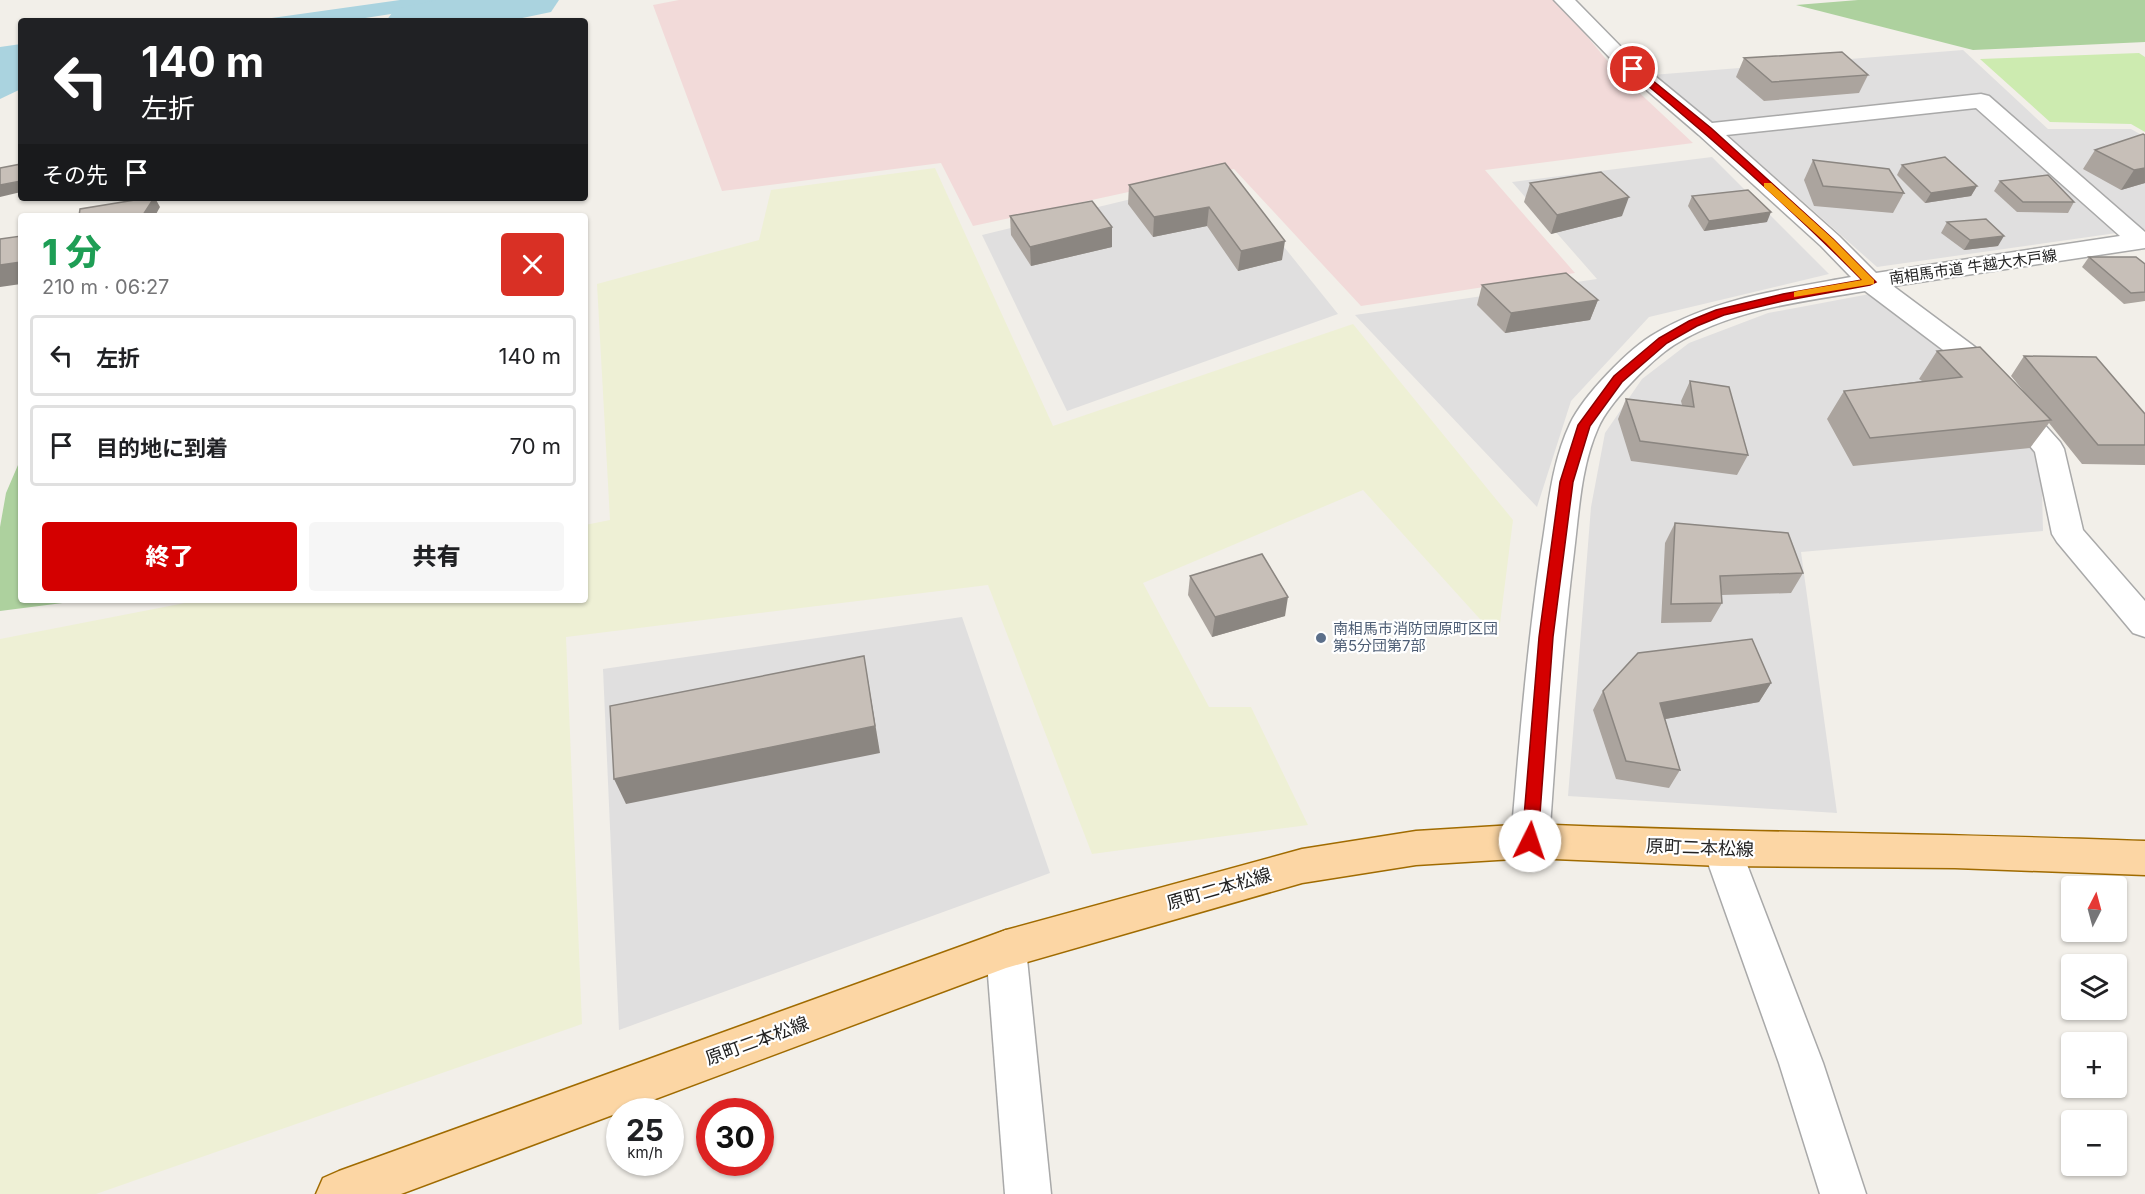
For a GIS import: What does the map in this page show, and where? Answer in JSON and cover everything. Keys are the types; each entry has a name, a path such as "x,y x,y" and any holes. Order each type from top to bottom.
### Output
{"main road":[{"name":"原町二本松線","path":"339,1194 1006,949 1302,866 1416,848 1530,841 1722,849 1955,851 2145,858"}],"street":[{"path":"1564,0 1620,57 1707,130 1830,241 1870,282 1965,353 2049,449 2068,534 2145,624"},
{"path":"1707,130 1981,100 2142,241"},
{"name":"南相馬市道 牛越大木戸線","path":"1530,841 1546,637 1567,482 1584,425 1618,379 1663,340 1720,313 1783,297 1870,282 2142,241"},
{"path":"1722,849 1801,1063 1843,1194"},
{"path":"1006,949 1028,1194"}],"shaded area":[{"path":"679,0 1557,0 1615,70 1693,143 1485,170 1575,273 1361,306 1234,169 973,226 941,163 722,191 653,5"},
{"path":"1963,50 2048,129 2131,129 2145,137 2145,229 1877,267 1731,138 1652,75"},
{"path":"1712,157 1829,274 1649,317 1571,401 1537,507 1355,315 1597,279 1512,182"},
{"path":"1227,176 1338,314 1067,411 982,235"},
{"path":"1875,293 1958,355 2041,449 2043,531 1801,552 1837,813 1568,796 1591,507 1605,433 1642,379 1689,343 1768,313"},
{"path":"962,617 1050,873 619,1030 603,669"}],"green space":[{"path":"1858,0 2145,0 2145,42 1973,50 1796,5"},
{"path":"2139,53 2145,57 2145,132 2131,124 2050,122 1980,59"},
{"path":"935,168 1053,426 1353,324 1513,520 1498,639 1363,490 1143,583 1209,707 1251,707 1308,825 1092,854 988,585 566,637 582,1024 96,1194 0,1194 0,639 185,603 588,603 588,524 610,520 597,284 759,240 771,190"},
{"path":"18,465 18,603 63,603 0,611 0,527 6,493"}],"water":[{"path":"400,0 481,0 365,18 272,18"},
{"path":"18,44 18,90 0,99 0,47"}],"building":[{"path":"1842,52 1868,75 1772,82 1744,58"},
{"path":"2145,135 2145,168 2134,170 2095,150"},
{"path":"1945,157 1977,186 1931,193 1902,165"},
{"path":"1813,160 1889,169 1904,193 1823,186"},
{"path":"1225,163 1285,241 1241,251 1209,207 1154,217 1129,185"},
{"path":"18,165 18,182 0,185 0,168"},
{"path":"1601,172 1629,197 1557,215 1530,183"},
{"path":"2048,175 2074,202 2023,202 2000,181"},
{"path":"1748,190 1771,212 1709,221 1692,196"},
{"path":"129,201 152,201 144,213 79,213 80,209"},
{"path":"1092,201 1112,227 1030,247 1010,216"},
{"path":"1986,219 2004,236 1970,240 1947,222"},
{"path":"18,236 18,262 0,265 0,239"},
{"path":"2089,257 2136,257 2145,264 2145,292 2131,293"},
{"path":"1566,273 1598,300 1511,313 1482,285"},
{"path":"1980,347 2051,420 1870,438 1844,391 1962,377 1937,351"},
{"path":"2024,356 2096,357 2145,414 2145,445 2098,445"},
{"path":"1690,381 1729,387 1748,455 1640,441 1626,399 1694,407"},
{"path":"1675,523 1788,533 1803,573 1720,576 1722,603 1671,604"},
{"path":"1262,554 1288,597 1215,617 1190,576"},
{"path":"1752,639 1771,683 1660,703 1680,770 1626,761 1603,691 1638,653"},
{"path":"864,656 875,726 614,779 610,706"}],"waterway":[{"path":"432,18 531,0"}],"slow traffic":[{"path":"1768,185 1830,241 1870,282 1798,295"}],"place":[{"name":"南相馬市消防団原町区団 第5分団第7部","path":"1321,638"}],"route":[{"path":"1530,841 1536,733 1546,637 1567,482 1584,425 1618,379 1663,340 1693,324 1720,313 1783,297 1870,282 1830,241 1707,130 1633,69"}]}
